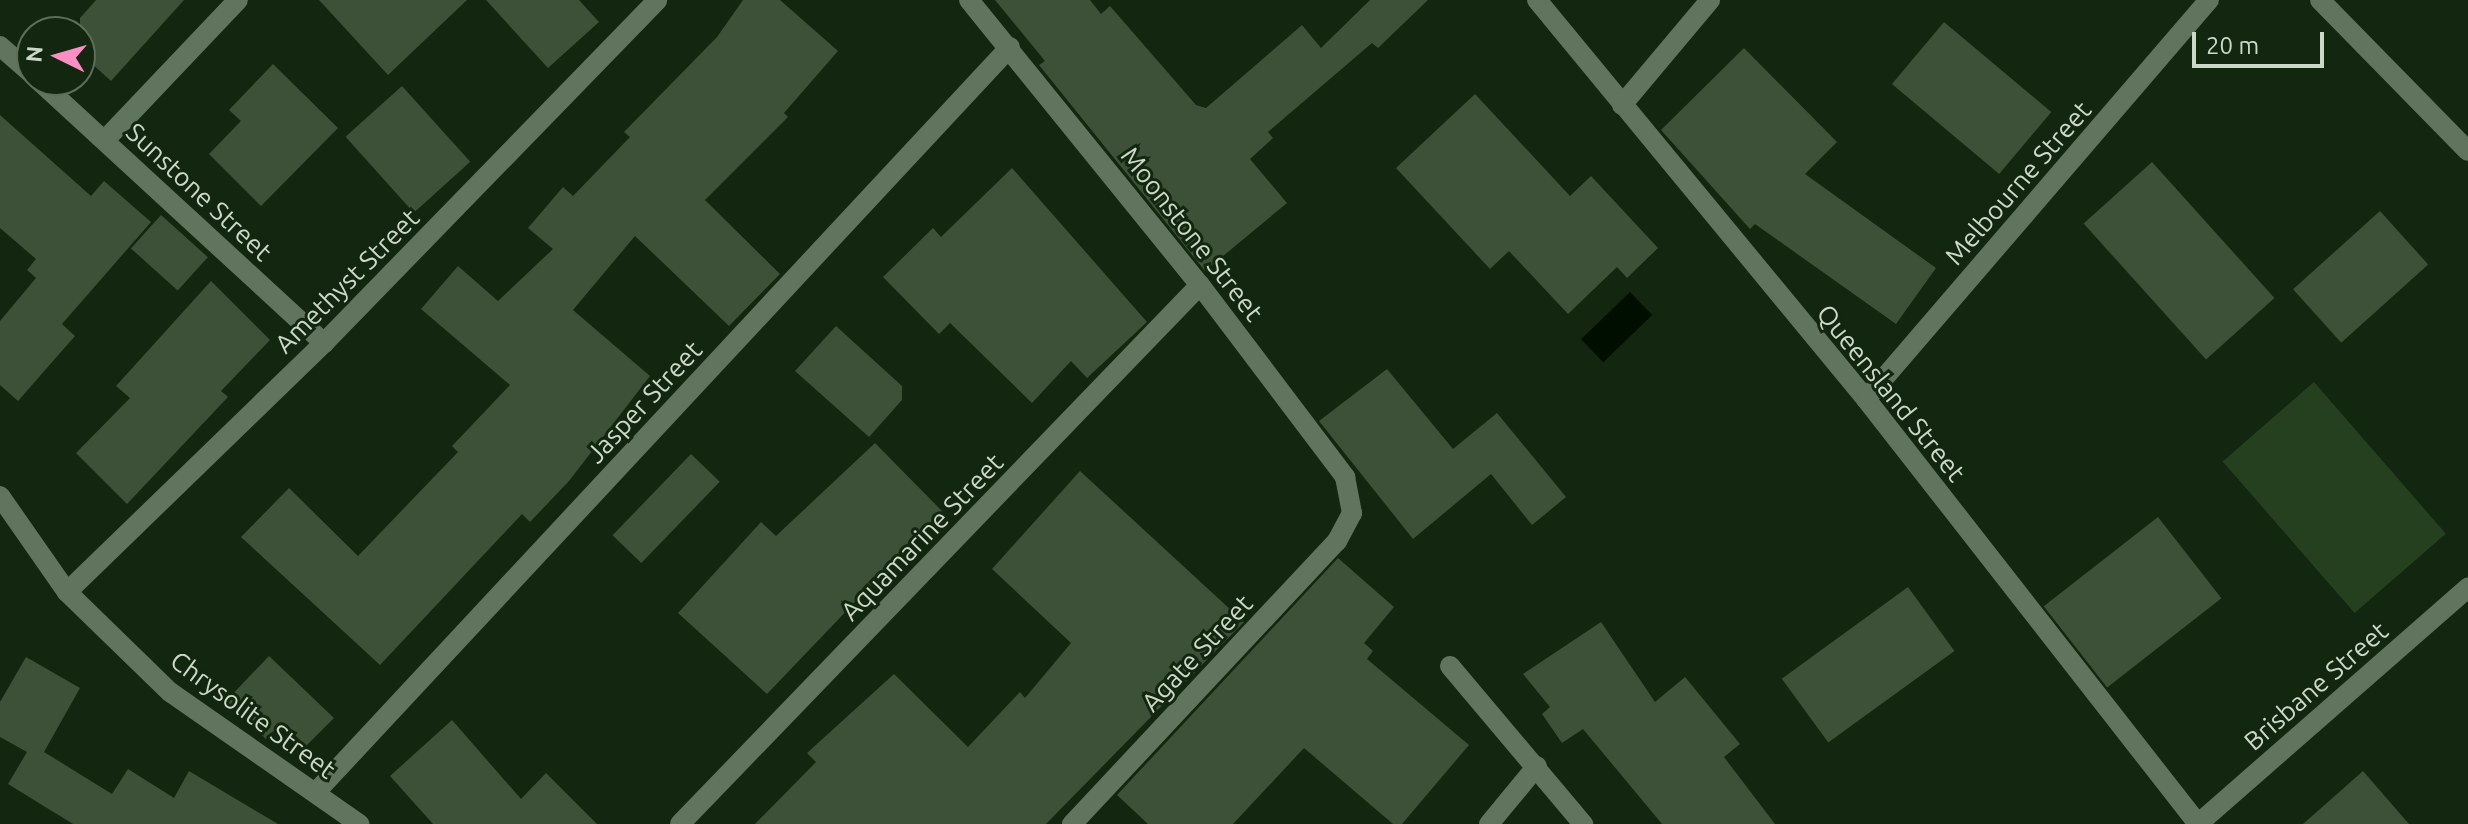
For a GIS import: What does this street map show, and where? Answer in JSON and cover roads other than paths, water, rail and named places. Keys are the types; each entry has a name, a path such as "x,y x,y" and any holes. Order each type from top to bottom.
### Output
{"street":[{"path":"105,140 238,0"},
{"name":"Amethyst Street","path":"67,592 324,343 657,0"},
{"name":"Moonstone Street","path":"969,0 1200,285 1345,477 1352,513"},
{"name":"Queensland Street","path":"1537,0 1866,399 2198,824"},
{"path":"1622,105 1710,0"},
{"name":"Melbourne Street","path":"1866,399 2209,0"},
{"path":"2320,0 2468,151"},
{"path":"0,46 16,60"},
{"name":"Jasper Street","path":"316,792 1010,47"},
{"name":"Sunstone Street","path":"56,96 324,343"},
{"name":"Aquamarine Street","path":"680,824 1200,285"},
{"name":"Chrysolite Street","path":"0,496 67,592 170,692 359,824"},
{"name":"Agate Street","path":"1072,824 1337,541 1352,513"},
{"name":"Brisbane Street","path":"2198,824 2464,598"},
{"path":"1450,666 1583,824"},
{"path":"1489,824 1537,766"}]}
